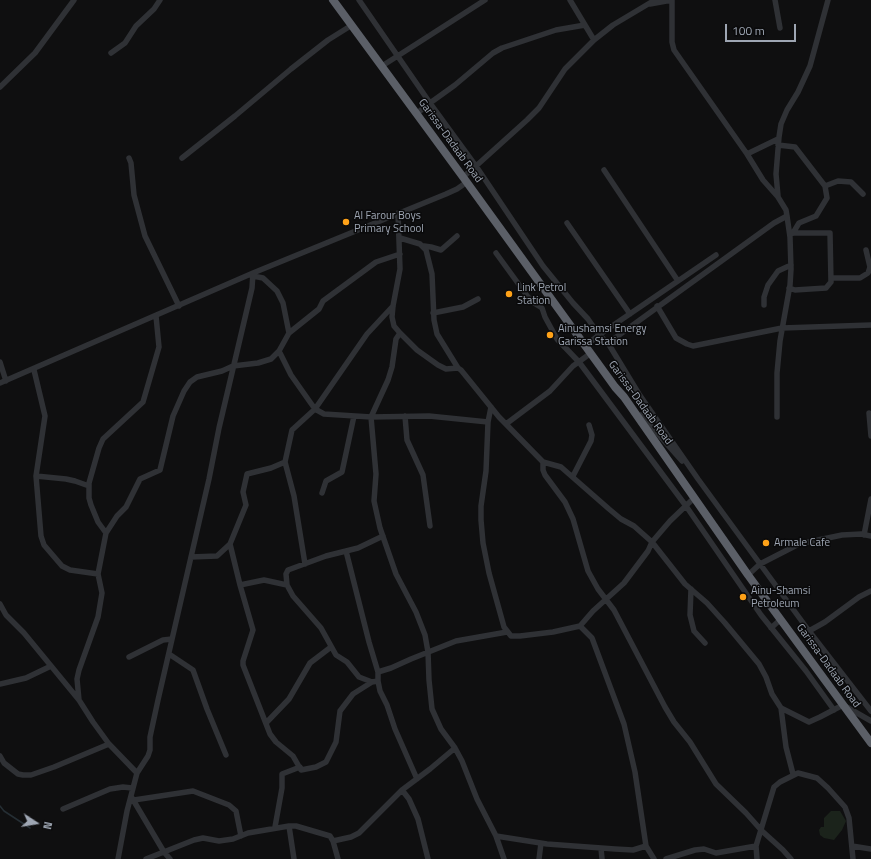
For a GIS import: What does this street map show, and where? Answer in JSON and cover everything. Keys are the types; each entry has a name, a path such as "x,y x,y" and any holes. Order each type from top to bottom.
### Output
{"highway":[{"name":"Garissa-Dadaab Road","path":"333,0 465,179 615,387 624,397 748,575 871,743"}],"street":[{"path":"0,87 35,53 74,0"},
{"path":"111,53 125,43 136,26 160,0"},
{"path":"359,0 430,103 476,166 543,266 608,343 639,394 698,479 809,631 871,711"},
{"path":"382,66 458,20 485,0"},
{"path":"570,0 594,40"},
{"path":"0,383 34,370 179,306 457,189 476,166 539,108 565,69 594,40 614,25 652,2 672,0 672,42 674,50 747,154 763,180 786,210 791,233 791,265 777,373 777,417"},
{"path":"776,0 780,28"},
{"path":"778,198 776,174 781,124 810,66 828,0"},
{"path":"182,158 328,40 352,25"},
{"path":"416,114 455,85 493,53 502,48 556,30 585,25"},
{"path":"747,154 778,142 795,147 825,186 827,198 816,216 799,222 791,233"},
{"path":"129,158 131,163 134,195 145,236 179,306"},
{"path":"604,170 678,281"},
{"path":"825,186 838,181 851,182 863,194"},
{"path":"398,213 400,268 393,306 392,317 394,326 417,350 443,368 458,368"},
{"path":"608,343 657,306 774,223 787,216"},
{"path":"567,223 630,314"},
{"path":"789,288 795,290 826,288 831,282 830,233 791,233"},
{"path":"400,238 441,250 457,236"},
{"path":"424,246 432,274 433,313 437,334 458,368 506,424 543,462 561,467 609,509 634,526 652,542 686,584 707,603 759,664 766,677 772,694 782,708 809,722 843,705 871,721"},
{"path":"831,278 860,278 868,273 870,268 866,250"},
{"path":"496,253 528,296 534,303 542,308 544,317 557,339 579,362 686,506 756,609 806,671 834,710"},
{"path":"79,700 77,680 79,670 98,617 102,593 98,574 106,533 117,516 126,507 140,479 160,470 175,408 190,382 197,377 208,373 271,359 279,351 289,333 319,309 323,301 376,262 400,254"},
{"path":"586,346 599,334 716,255"},
{"path":"764,305 764,297 768,285 778,271 791,265"},
{"path":"253,275 263,278 277,291 283,303 289,333"},
{"path":"118,859 132,798 132,788 137,772 148,756 158,700 252,288 253,275"},
{"path":"433,313 463,307 478,299"},
{"path":"305,564 294,496 285,462 292,430 315,409 368,334 393,306"},
{"path":"657,306 676,338 693,346 782,328 871,325"},
{"path":"106,533 98,522 91,504 89,498 89,486 99,448 103,439 142,402 159,347 156,316"},
{"path":"400,333 396,339 392,367 388,380 371,417 376,474 374,501 383,536 400,582 419,619 425,635 428,652 432,709 441,729 455,748 462,761 486,818 496,836 504,859"},
{"path":"279,351 291,375 315,409 327,415 371,417 430,416 488,422"},
{"path":"506,424 550,391 573,366 591,353"},
{"path":"0,362 6,381"},
{"path":"34,370 45,416 36,476 41,536 44,546 62,566 70,570 98,574"},
{"path":"624,397 698,479"},
{"path":"491,407 488,422 486,471 481,506 483,543 504,627 511,636 553,632 580,626 593,611 624,583 642,560 652,542 670,521 694,498"},
{"path":"869,413 871,436"},
{"path":"322,493 326,481 342,472 354,416"},
{"path":"405,416 407,440 423,475 430,526"},
{"path":"573,476 591,441 592,435 589,425"},
{"path":"191,557 217,556 230,544 246,507 243,492 247,474 271,468 285,462"},
{"path":"543,462 545,476 565,502 572,519 588,572 598,589 614,610 656,692 674,722 690,742 716,784 762,831 777,843 791,859"},
{"path":"36,476 75,480 89,486"},
{"path":"864,535 871,499"},
{"path":"748,575 760,564 800,544 842,535 871,536"},
{"path":"375,681 357,676 347,662 336,655 321,628 296,601 287,585 286,574 288,570 358,548 383,536"},
{"path":"230,544 253,631 243,661 243,666 266,723 276,742 293,756 302,770 308,770 326,762 336,742 340,711 353,694 375,681 378,672 346,551"},
{"path":"240,586 264,580 287,585"},
{"path":"691,589 690,615 694,631 705,643"},
{"path":"809,631 859,597 871,591"},
{"path":"0,604 6,615 24,633 79,700 92,722 110,744 137,772"},
{"path":"770,628 781,620"},
{"path":"580,626 592,638 624,724 635,772 646,846 654,859"},
{"path":"378,672 456,641 507,632"},
{"path":"129,657 163,640 172,639"},
{"path":"266,723 289,699 310,663 331,647"},
{"path":"169,654 193,670 226,755"},
{"path":"0,684 26,678 51,666"},
{"path":"375,681 417,778"},
{"path":"782,708 786,747 793,774"},
{"path":"0,756 9,768 24,775 31,775 110,744"},
{"path":"334,842 352,837 358,833 402,790 455,748"},
{"path":"275,828 282,788 282,774 300,767"},
{"path":"757,859 756,846 762,831 774,787 793,774 798,773 817,778 840,800 845,807 849,818 853,859"},
{"path":"63,809 110,789 123,786 132,788"},
{"path":"402,790 409,799 418,819 428,859"},
{"path":"132,798 193,791 229,804 236,811 241,836"},
{"path":"132,798 164,852 170,859"},
{"path":"289,826 294,859"},
{"path":"146,859 194,840 203,838 219,841 248,833 296,826 330,836 334,842 338,859"},
{"path":"496,836 541,843 601,848 633,850 646,846"},
{"path":"539,859 541,843"},
{"path":"666,859 695,850 704,849 716,853 756,846"},
{"path":"852,846 871,849"},
{"path":"601,848 602,859"}],"shaded area":[{"path":"831,811 840,811 846,821 842,830 834,840 824,838 820,835 819,830 821,827 824,827 824,818"}],"waterway":[{"path":"0,806 4,811 30,828"}],"place":[{"name":"Al Farour Boys Primary School","path":"346,222"},
{"name":"Link Petrol Station","path":"509,294"},
{"name":"Ainushamsi Energy Garissa Station","path":"550,335"},
{"name":"Armale Cafe","path":"766,543"},
{"name":"Ainu-Shamsi Petroleum","path":"743,597"}]}
